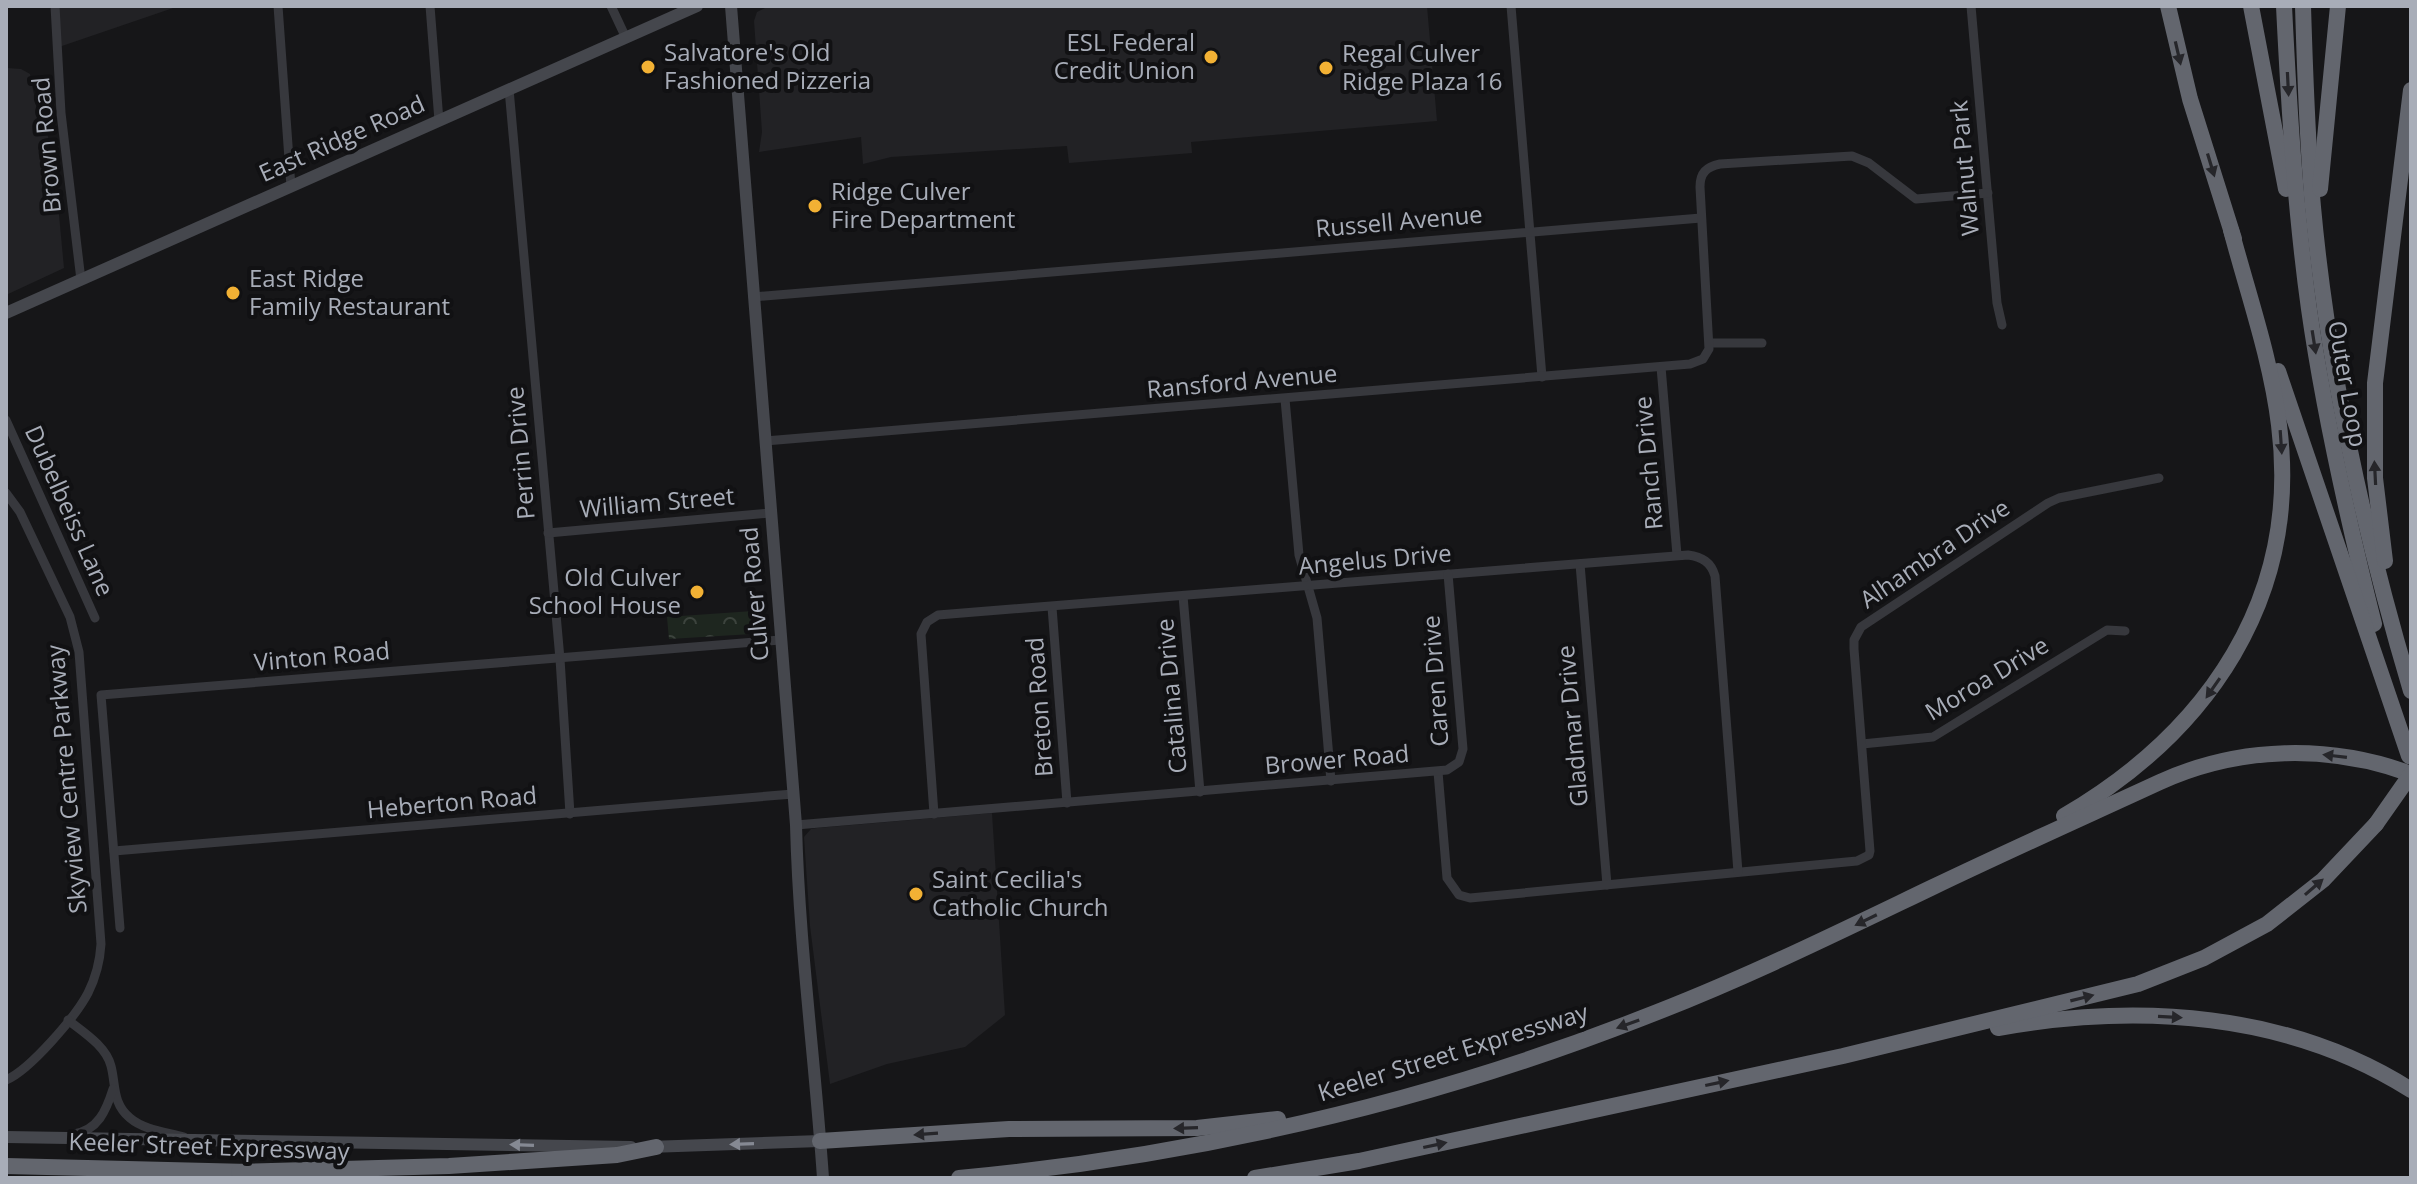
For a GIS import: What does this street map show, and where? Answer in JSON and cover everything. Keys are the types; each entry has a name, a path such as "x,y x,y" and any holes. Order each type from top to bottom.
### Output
{"highway":[{"path":"2168,6 2190,99 2231,230 2410,759"},
{"path":"2251,6 2309,310"},
{"name":"Outer Loop","path":"2284,6 2292,153 2309,310 2346,507 2410,759"},
{"name":"Outer Loop","path":"2303,6 2308,137 2319,262 2338,386 2381,583 2411,689"},
{"path":"2319,262 2323,141 2338,6"},
{"path":"2411,90 2379,337 2374,441 2383,554 2411,689"},
{"path":"1936,885 2080,806 2134,770 2206,698 2251,620 2264,587 2277,535 2282,462 2273,391 2231,230"},
{"path":"1286,1178 1843,1056 2104,993 2188,966 2236,942 2296,903 2336,868 2376,824 2411,774 2364,760 2311,753 2266,754 2212,763 2169,778 1936,885"},
{"name":"Keeler Street Expressway","path":"959,1178 1053,1168 1177,1149 1283,1128 1532,1058 1666,1009 1790,956 1936,885"},
{"path":"1843,1056 2052,1020 2123,1016 2185,1018 2264,1028 2315,1042 2364,1063 2411,1090"},
{"path":"820,1141 1009,1129 1226,1126 1401,1097"},
{"path":"239,1172 449,1166 617,1155 656,1147"},
{"path":"1255,1178 1359,1161"},
{"name":"Keeler Street Expressway","path":"6,1166 411,1178"}],"main road":[{"name":"East Ridge Road","path":"6,313 697,6"},
{"name":"Culver Road","path":"731,6 796,825 800,930 823,1178"},
{"path":"6,1137 656,1147 820,1141"}],"street":[{"name":"Brown Road","path":"55,6 61,113 81,280"},
{"path":"278,6 291,187"},
{"path":"430,6 439,121"},
{"path":"611,6 626,38"},
{"path":"1511,6 1542,377"},
{"name":"Walnut Park","path":"1971,6 1997,303 2002,325"},
{"name":"Perrin Drive","path":"509,89 560,659 570,814"},
{"path":"1762,343 1710,343 1701,218 1702,175 1710,167 1857,156 1916,199 1988,193"},
{"name":"Russell Avenue","path":"753,297 1701,218"},
{"name":"Ransford Avenue","path":"765,441 1661,367 1697,362 1707,355 1710,343"},
{"name":"Ranch Drive","path":"1661,367 1677,555"},
{"path":"1285,399 1299,555 1317,618 1331,781"},
{"name":"Dubelbeiss Lane","path":"6,420 95,618"},
{"name":"Alhambra Drive","path":"1869,855 1854,640 1861,627 2048,503 2059,498 2159,478"},
{"name":"Skyview Centre Parkway","path":"6,493 20,512 70,617 79,652 101,944 95,978 87,996 30,1064 6,1080"},
{"name":"William Street","path":"548,533 770,513"},
{"name":"Angelus Drive","path":"934,814 921,649 923,627 938,615 1677,555 1703,559 1709,563 1715,576 1738,872"},
{"name":"Gladmar Drive","path":"1580,564 1607,885"},
{"name":"Caren Drive","path":"1438,772 1454,768 1463,749 1448,574"},
{"name":"Catalina Drive","path":"1183,596 1200,792"},
{"name":"Breton Road","path":"1052,607 1067,803"},
{"name":"Moroa Drive","path":"1862,744 1933,737 2107,630 2125,631"},
{"name":"Vinton Road","path":"120,928 101,695 780,640"},
{"name":"Brower Road","path":"796,825 1438,772 1447,878 1459,895 1470,898 1851,862 1869,855"},
{"name":"Heberton Road","path":"114,851 793,794"},
{"path":"68,1020 92,1038 104,1052 111,1065 113,1089 119,1105 129,1118 143,1126 195,1140"},
{"path":"53,1138 85,1132 106,1111 113,1089"}],"shaded area":[{"path":"55,6 179,6 59,47"},
{"path":"769,6 1427,6 1437,121 1191,142 1192,153 1069,163 1067,146 891,157 863,164 861,137 759,152 762,132 754,21 757,12"},
{"path":"7,68 21,69 30,74 41,131 47,131 56,183 64,268 6,295"},
{"path":"992,813 1005,1015 965,1047 887,1064 830,1084 810,926 804,837 811,829 817,828"}],"green space":[{"path":"766,610 767,633 669,639 667,617"}],"place":[{"name":"ESL Federal Credit Union","path":"1211,57"},
{"name":"Salvatore's Old Fashioned Pizzeria","path":"648,67"},
{"name":"Regal Culver Ridge Plaza 16","path":"1326,68"},
{"name":"Ridge Culver Fire Department","path":"815,206"},
{"name":"East Ridge Family Restaurant","path":"233,293"},
{"name":"Old Culver School House","path":"697,592"},
{"name":"Saint Cecilia's Catholic Church","path":"916,894"}]}
